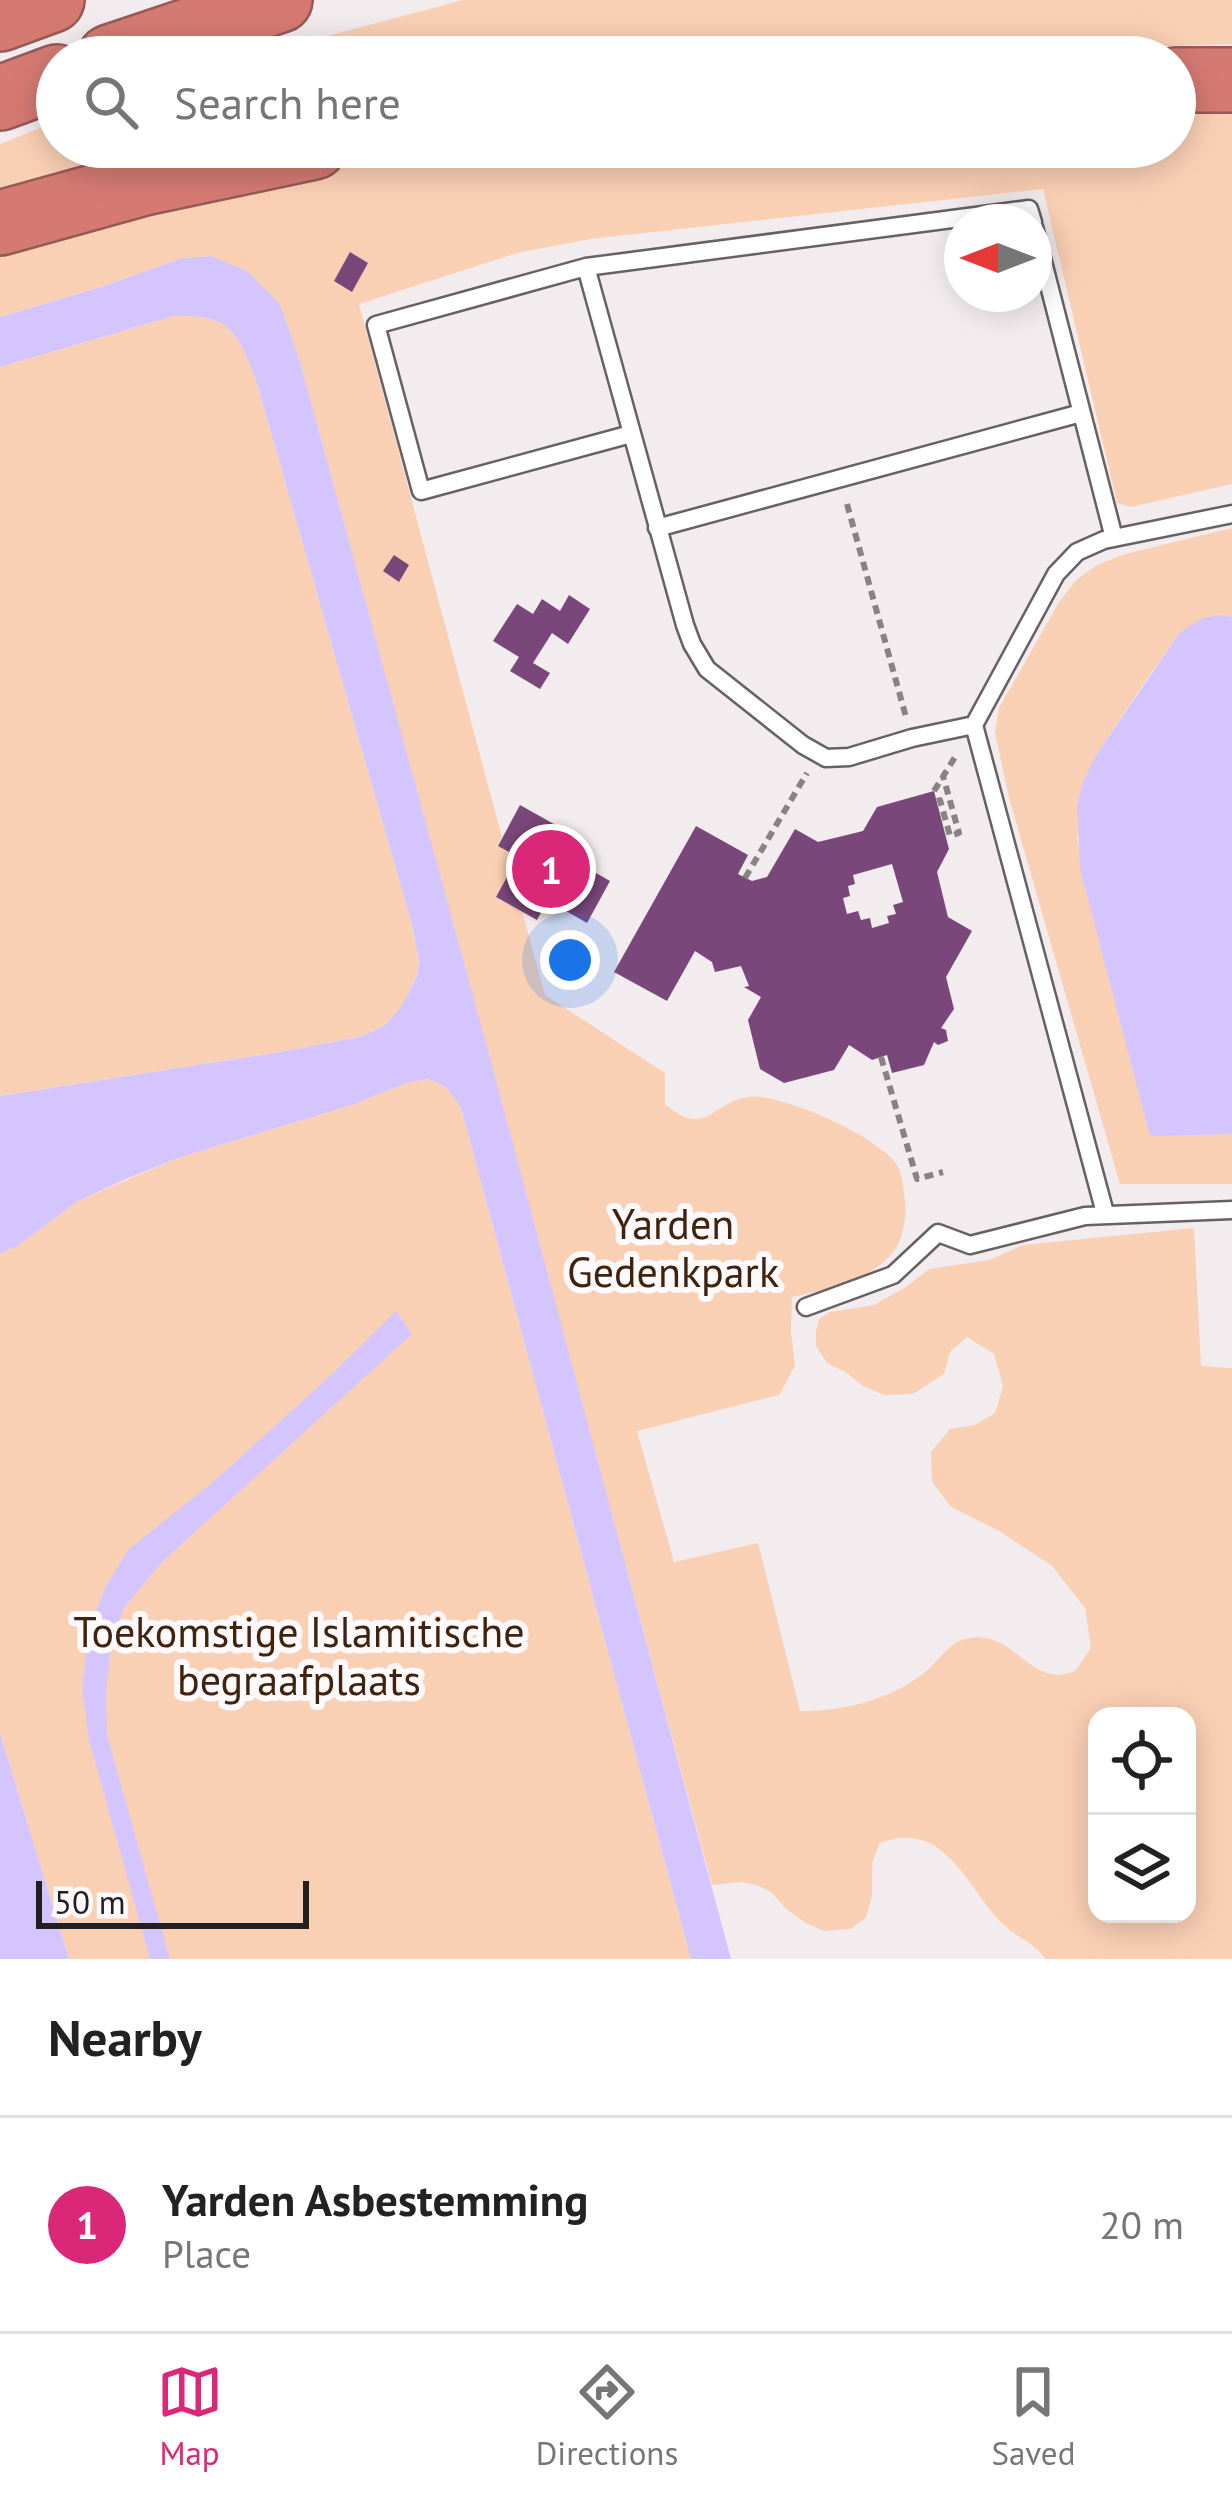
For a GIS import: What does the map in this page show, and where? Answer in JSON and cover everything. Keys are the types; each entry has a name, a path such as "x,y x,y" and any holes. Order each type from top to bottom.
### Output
{"highway":[{"path":"0,19 52,0"},
{"path":"173,36 280,0"},
{"path":"1196,80 1232,80"},
{"path":"0,98 36,85"},
{"path":"0,224 215,168"}],"lane":[{"path":"632,434 421,491 376,325 586,267 944,220"},
{"path":"586,267 685,625 707,670 818,755 838,759 974,725"},
{"path":"1052,298 1114,538"},
{"path":"657,527 1082,413"},
{"path":"1105,1213 974,725 1064,562 1090,545 1114,538 1232,514"},
{"path":"806,1306 893,1275 938,1233 970,1245 1105,1213 1232,1210"}],"path":[{"path":"839,478 912,738"},
{"path":"746,878 818,755"},
{"path":"943,776 959,833 950,836 935,796 943,776"},
{"path":"881,1057 916,1179 943,1172"}],"green space":[{"path":"463,0 1232,0 1232,44 1196,45 1196,36 327,36"},
{"name":"Yarden Gedenkpark","path":"1196,90 1232,91 1232,484 1131,507 1117,503 1052,227 1052,204 1047,204 1043,189 590,239 517,253 359,304 502,837 498,845 518,857 496,897 522,911 545,995 665,1073 665,1104 679,1114 699,1119 748,1097 782,1102 871,1142 900,1173 905,1217 900,1241 891,1254 853,1280 792,1297 795,1366 779,1395 637,1431 674,1562 758,1543 800,1711 880,1698 923,1674 965,1639 993,1640 1045,1672 1075,1671 1091,1648 1085,1608 1052,1566 951,1507 932,1482 931,1452 950,1429 975,1425 995,1413 1003,1386 994,1354 967,1337 950,1352 944,1374 913,1394 884,1395 827,1363 816,1346 816,1330 819,1319 830,1312 874,1305 929,1269 989,1260 1023,1245 1194,1228 1201,1366 1232,1368 1232,1959 1045,1959 1002,1923 952,1860 921,1840 880,1843 872,1863 866,1918 850,1929 824,1931 806,1923 759,1886 742,1882 712,1885 300,362 211,256 182,258 0,317 0,243 321,168 1196,168"},
{"path":"36,129 36,168 145,168 0,207 0,144"},
{"path":"174,316 207,318 228,328 255,377 412,925 417,975 400,1009 385,1025 363,1036 0,1096 0,367"},
{"path":"1232,528 1232,617 1221,615 1180,632 1140,689 1096,755 1077,838 1150,1135 1232,1134 1232,1184 1120,1184 1009,798 995,733 999,708 1076,580 1125,554"},
{"name":"Toekomstige Islamitische begraafplaats","path":"428,1079 446,1087 461,1108 691,1959 69,1959 0,1733 0,1254 78,1201 178,1158"}],"shaded area":[{"path":"211,256 247,271 280,304 300,362 731,1959 691,1959 461,1108 446,1087 428,1079 406,1083 355,1104 178,1158 78,1201 0,1254 0,1096 363,1036 385,1025 417,976 412,925 255,377 235,336 207,318 174,316 0,367 0,317 182,258"},
{"path":"1232,617 1232,1134 1150,1136 1080,869 1077,806 1096,755 1180,632 1203,618"},
{"path":"396,1311 412,1334 161,1563 123,1609 110,1654 107,1735 170,1959 150,1959 89,1740 82,1689 89,1629 106,1586 128,1550 213,1482"},
{"path":"0,1733 69,1959 0,1959"}],"building":[{"path":"350,252 368,263 352,292 334,281"},
{"path":"394,555 409,565 399,582 383,571"},
{"path":"569,595 590,609 568,644 552,633 533,663 550,673 540,689 510,671 519,657 493,641 517,604 533,614 542,599 560,611"},
{"path":"934,791 949,849 937,872 948,917 972,931 946,977 954,1009 941,1028 948,1041 934,1042 924,1065 892,1073 887,1055 872,1060 849,1045 834,1070 784,1083 760,1069 748,1020 761,997 744,987 749,986 741,966 715,972 712,962 695,951 667,1001 614,972 696,826 748,855 738,874 752,881 767,877 795,829 818,842 863,831 877,807","holes":["892,864 903,902 893,905 896,914 887,916 889,923 872,928 870,918 861,920 858,911 847,914 843,898 850,896 853,875"]},
{"path":"520,805 561,828 570,858 610,881 587,923 559,907 542,911 537,920 496,897 518,857 498,846"}],"place":[{"name":"Yarden Asbestemming","path":"551,869"}]}
